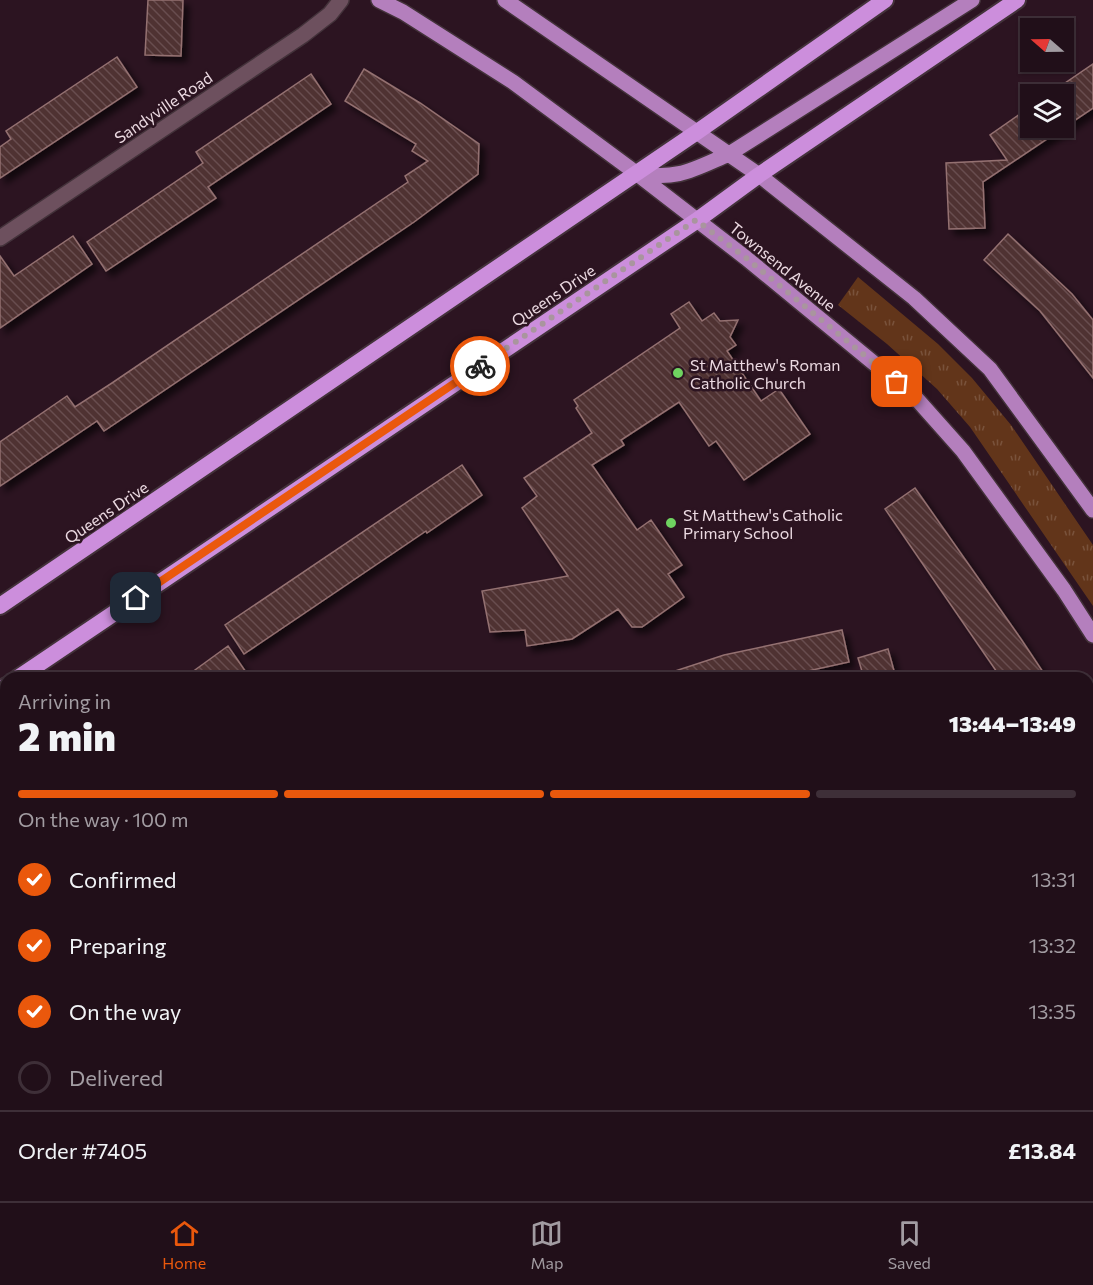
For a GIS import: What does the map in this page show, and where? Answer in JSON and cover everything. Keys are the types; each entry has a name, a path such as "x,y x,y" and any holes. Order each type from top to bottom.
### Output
{"highway":[{"name":"Queens Drive","path":"0,606 697,132 885,0"},
{"name":"Queens Drive","path":"27,672 1017,0"}],"main road":[{"name":"Townsend Avenue","path":"379,0 403,12 513,82 636,173 780,285 915,397 963,451 1064,590 1093,635"},
{"path":"505,0 759,175 914,298 990,369 1091,502"},
{"path":"636,173 671,176 691,171 729,154 972,0"}],"street":[{"name":"Sandyville Road","path":"0,238 303,35 330,14 340,0"}],"green space":[{"path":"858,277 938,344 972,378 1011,425 1093,545 1093,606 970,427 937,389 887,344 838,305"}],"building":[{"path":"148,0 183,0 181,56 145,55"},
{"path":"117,57 137,87 0,178 0,147 11,139 6,131"},
{"path":"1093,64 1093,108 1074,121 1074,84 1064,84"},
{"path":"364,69 420,103 479,144 478,174 414,222 104,431 97,421 0,486 0,442 67,396 75,407 112,383 408,182 405,176 428,161 412,151 416,144 345,101"},
{"path":"311,74 331,104 208,187 216,198 106,271 87,242 203,163 196,152"},
{"path":"1020,114 1020,138 1048,138 983,182 985,228 949,229 946,163 1007,160 990,135"},
{"path":"1008,234 1072,294 1093,320 1093,378 1040,311 984,260"},
{"path":"73,236 92,264 0,328 0,256 14,276"},
{"path":"689,302 702,321 714,313 720,321 738,320 730,337 736,345 727,351 761,401 779,389 810,434 744,480 716,441 709,446 679,402 621,440 624,445 592,465 637,530 651,520 682,565 668,574 684,597 642,627 632,627 618,609 572,639 527,646 525,630 490,632 482,591 568,576 522,508 537,496 524,478 592,433 576,408 578,406 574,400 680,328 671,314"},
{"path":"462,465 482,495 244,654 225,625"},
{"path":"915,488 1043,672 997,672 885,509"},
{"path":"842,630 849,662 803,672 672,672 724,655"},
{"path":"228,646 246,672 192,672"},
{"path":"888,649 894,672 862,672 858,658"}],"way so far":[{"path":"480,366 696,220 789,292 897,382"}],"place":[{"name":"St Matthew's Roman Catholic Church","path":"678,373"},
{"name":"St Matthew's Catholic Primary School","path":"671,523"}],"route":[{"path":"136,598 480,366"}]}
